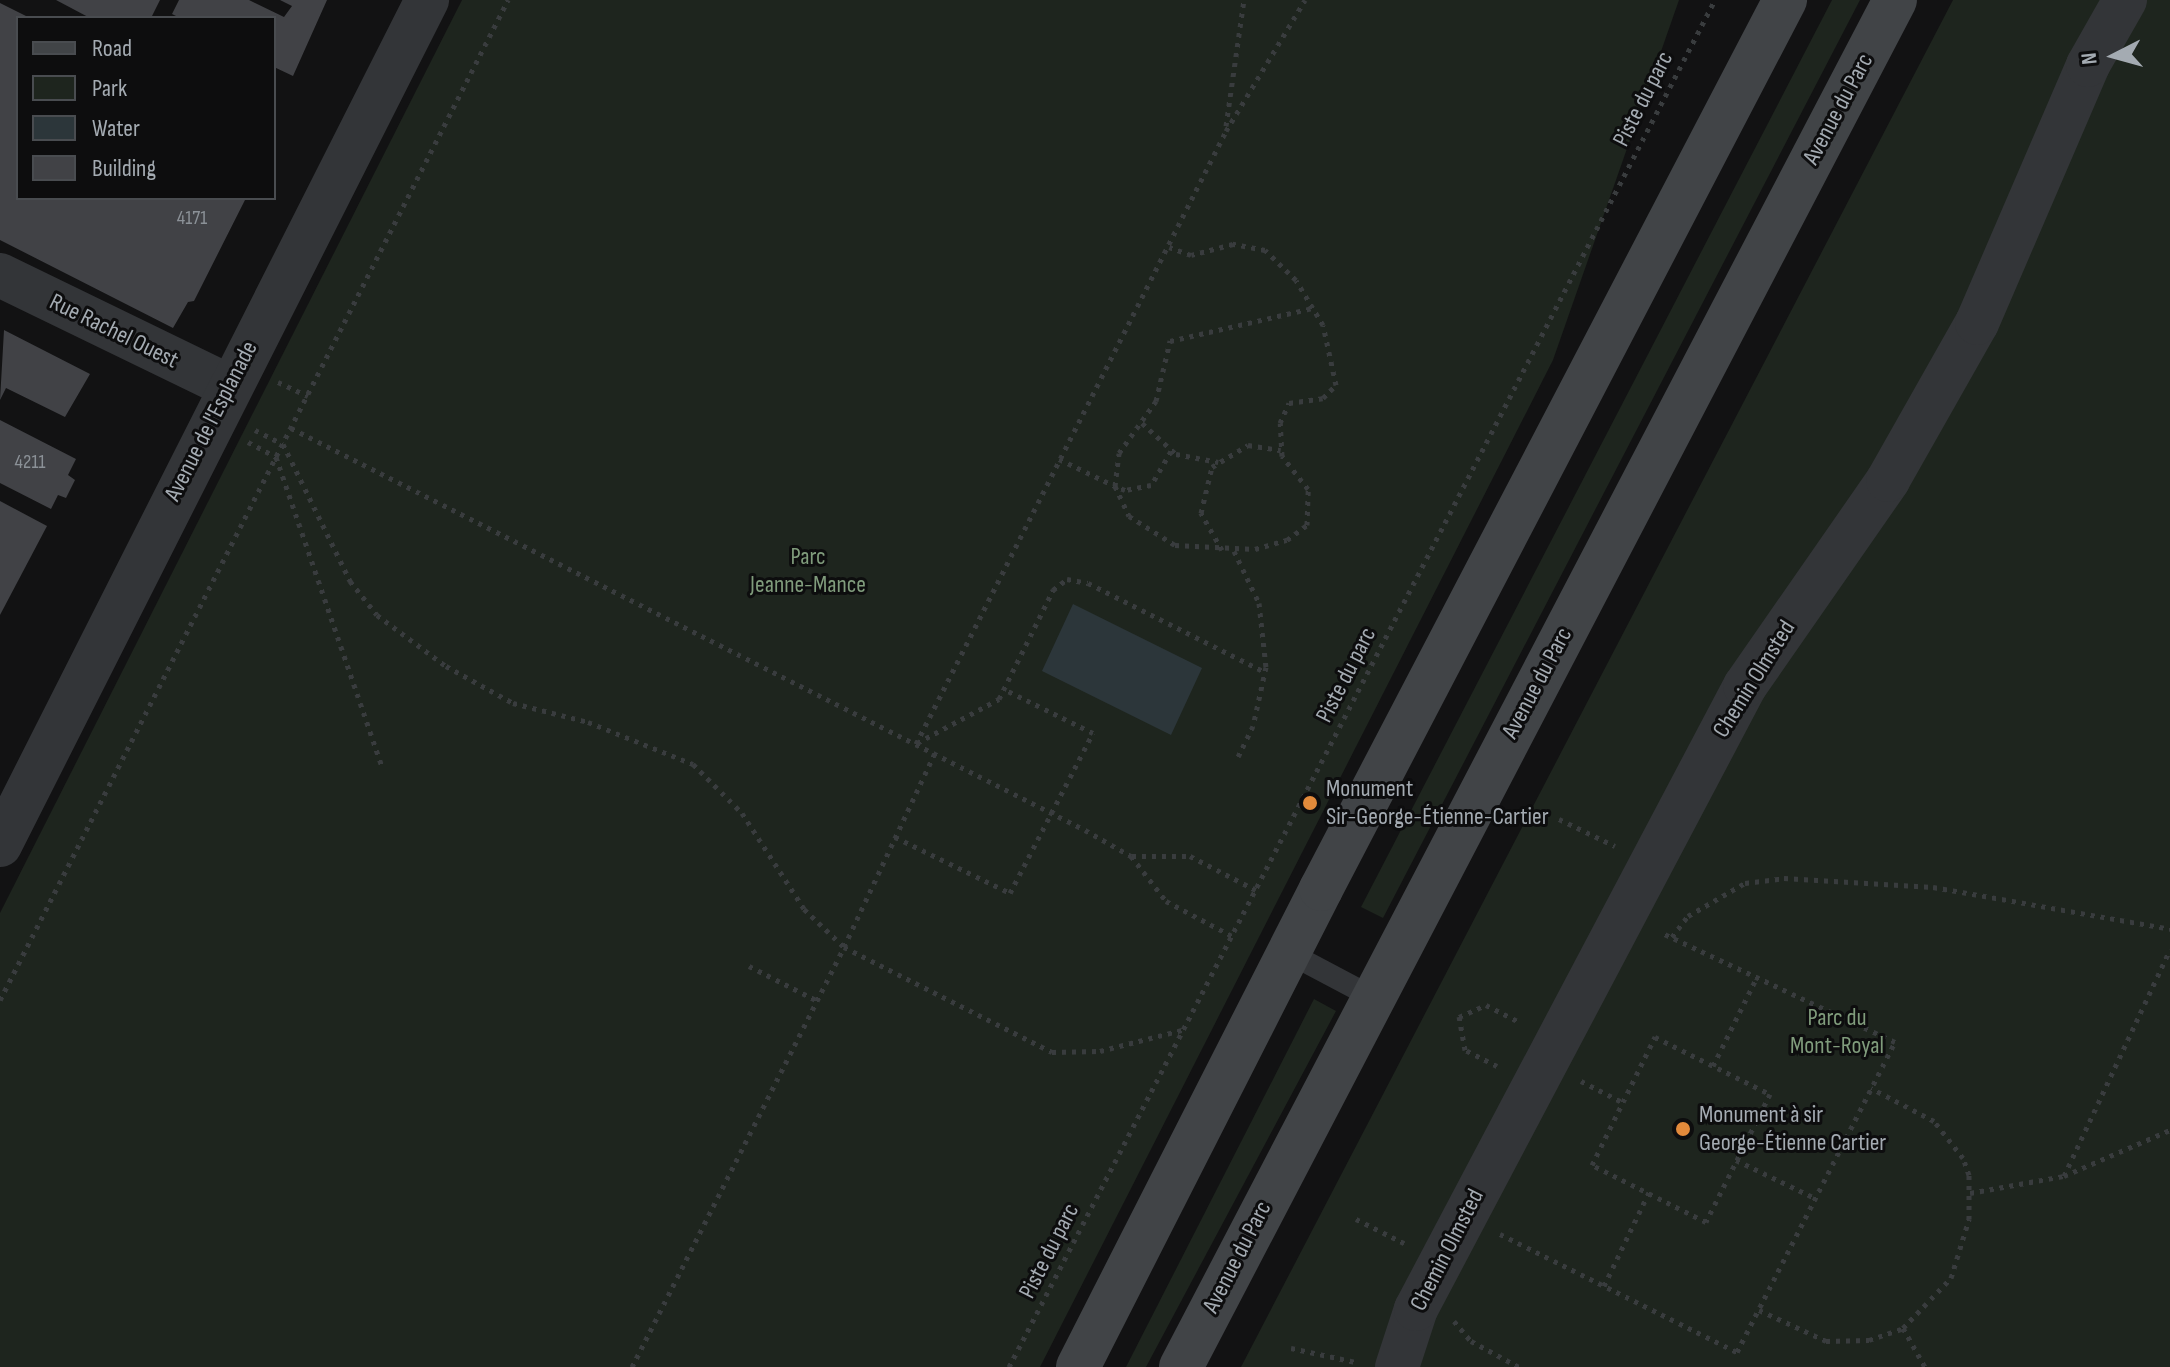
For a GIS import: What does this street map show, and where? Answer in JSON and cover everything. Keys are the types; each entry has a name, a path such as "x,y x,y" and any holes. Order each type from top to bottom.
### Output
{"main road":[{"path":"1078,1367 1289,953 1785,0"},
{"name":"Avenue du Parc","path":"1181,1367 1895,0"}],"street":[{"name":"Avenue de l'Esplanade","path":"0,845 249,382 427,0"},
{"name":"Chemin Olmsted","path":"1398,1360 1464,1216 1648,862 1745,686 1888,480 1977,323 2088,65 2125,0"},
{"name":"Rue Rachel Ouest","path":"0,275 249,382"}],"lane":[{"path":"1289,953 1372,997"}],"path":[{"path":"0,1000 508,0"},
{"path":"1226,131 1244,0"},
{"path":"916,744 1226,131 1305,0"},
{"name":"Piste du parc","path":"1009,1367 1715,0"},
{"path":"1169,247 1191,255 1233,244 1265,250 1296,280 1313,308 1327,338 1336,385 1323,398 1298,400 1282,411 1281,450 1308,489 1307,525 1273,545 1234,551 1175,545 1145,531 1129,516 1115,486 1119,453 1156,401 1170,341 1313,308"},
{"path":"249,382 308,396"},
{"path":"1142,423 1171,451 1219,462"},
{"path":"291,428 1052,813 1131,856 1166,901 1232,936"},
{"path":"240,438 276,457 382,766"},
{"path":"283,444 350,581 377,615 446,666 513,703 588,722 693,764 742,813 804,909 844,947 1052,1052 1100,1051 1183,1030"},
{"path":"1223,550 1201,513 1206,481 1219,462 1248,445 1281,450"},
{"path":"1059,459 1125,490 1151,485 1171,451"},
{"path":"1234,551 1259,603 1265,672 1253,726 1238,757"},
{"path":"916,744 999,699 1053,590 1067,579 1088,583 1265,672"},
{"path":"895,837 1010,893 1093,733 1004,689"},
{"path":"632,1367 844,947 935,753"},
{"path":"1559,819 1648,862"},
{"path":"1131,856 1190,856 1256,890"},
{"path":"1672,937 1688,916 1745,883 1784,878 1933,887 2170,929"},
{"path":"1247,906 1258,911"},
{"path":"1464,1216 1737,1352 1759,1310 1895,1042 1621,913"},
{"path":"2064,1176 2170,950"},
{"path":"749,966 816,1000"},
{"path":"1713,1066 1757,977"},
{"path":"1486,1005 1534,1029 1545,1062 1516,1075 1465,1050 1459,1017 1486,1005"},
{"path":"1655,1037 1770,1094 1706,1222 1592,1165 1622,1102 1655,1037"},
{"path":"1759,1310 1809,1335 1841,1343 1903,1328 1951,1278 1963,1246 1970,1193 1963,1158 1944,1129 1871,1088"},
{"path":"1599,1091 1622,1102"},
{"path":"1970,1193 2064,1176 2170,1130"},
{"path":"1736,1160 1815,1198"},
{"path":"1604,1286 1649,1192"},
{"path":"1356,1219 1436,1273 1471,1341 1519,1367"},
{"path":"1903,1328 1925,1367"},
{"path":"1291,1348 1354,1362 1398,1360"}],"green space":[{"name":"Parc Jeanne-Mance","path":"462,0 1679,0 1553,360 1040,1367 0,1367 0,913"},
{"path":"1832,0 1860,0 1383,918 1361,907"},
{"name":"Parc du Mont-Royal","path":"1953,0 2170,0 2170,1367 1241,1367"},
{"path":"1314,999 1336,1011 1146,1367 1126,1367"}],"water":[{"path":"1073,604 1202,668 1171,735 1042,671"}],"building":[{"path":"56,0 160,0 152,16 86,16"},
{"path":"179,0 249,0 284,17 292,6 280,0 327,0 293,76 276,68 276,16 172,14"},
{"path":"0,3 26,16 16,16 16,200 245,200 194,301 188,302 173,328 0,240"},
{"path":"4,330 90,374 65,417 6,388 0,400"},
{"path":"0,420 76,459 68,475 75,480 66,498 58,495 51,509 0,483"},
{"path":"0,501 47,526 0,615"}],"place":[{"name":"Monument Sir-George-Étienne-Cartier","path":"1310,803"},
{"name":"Monument à sir George-Étienne Cartier","path":"1683,1129"}]}
